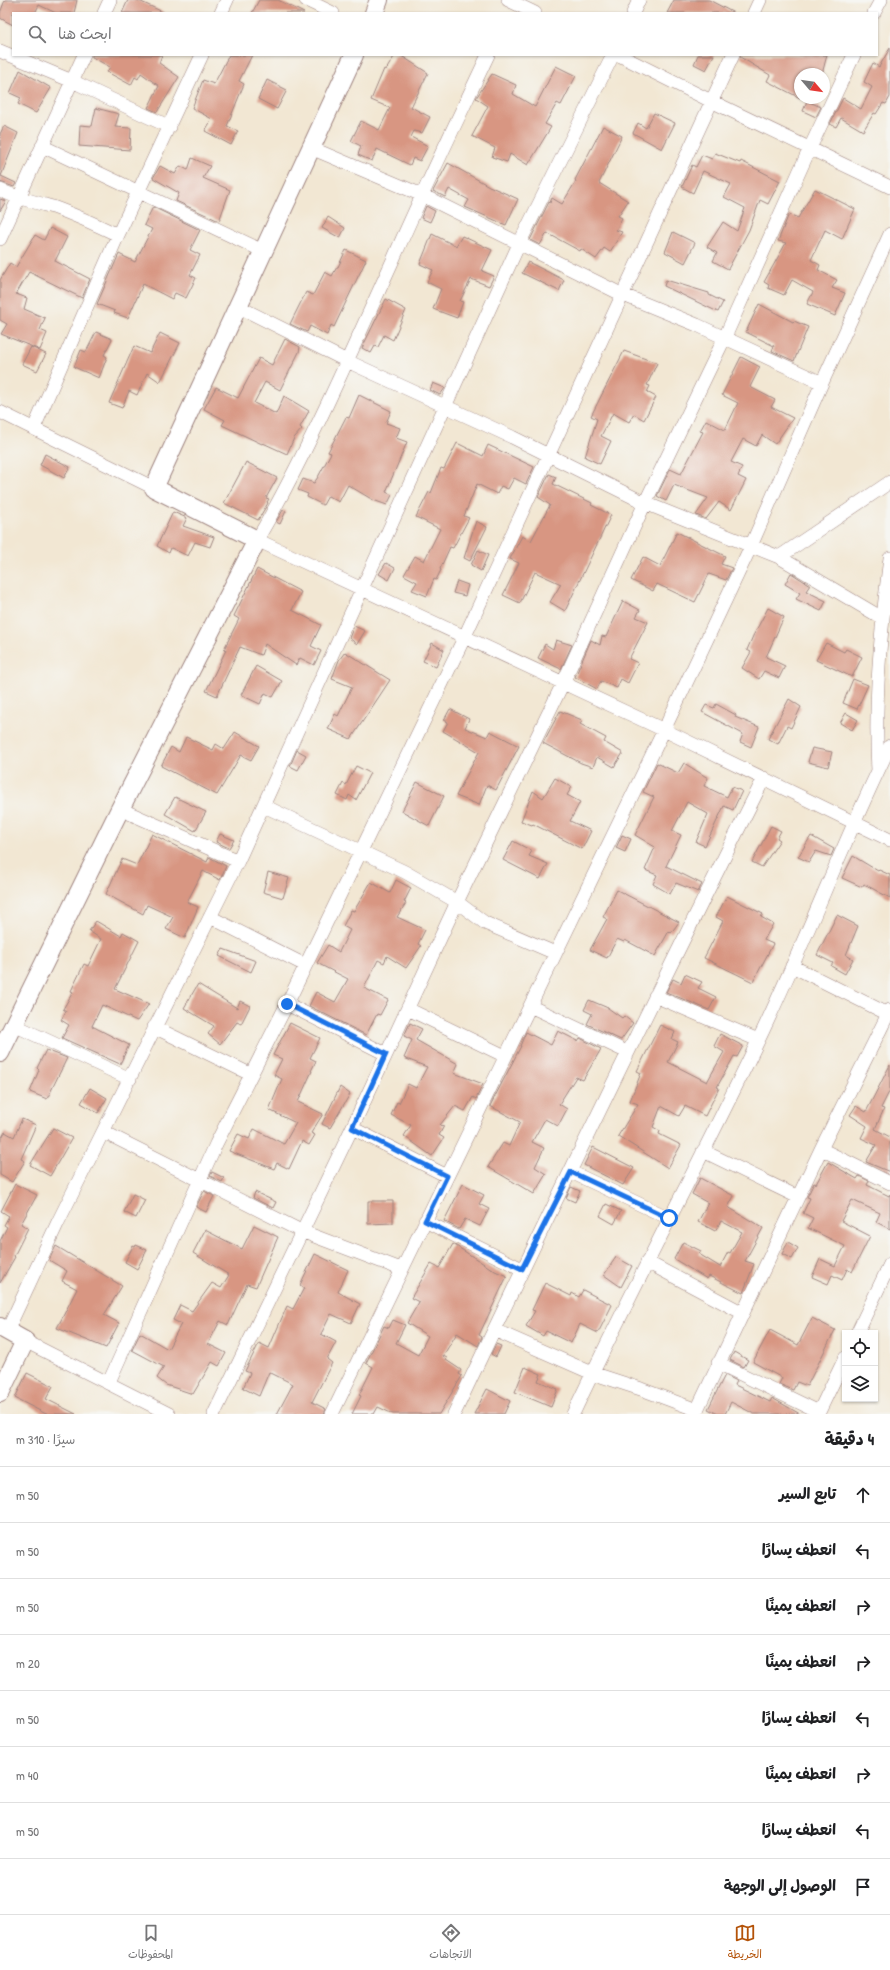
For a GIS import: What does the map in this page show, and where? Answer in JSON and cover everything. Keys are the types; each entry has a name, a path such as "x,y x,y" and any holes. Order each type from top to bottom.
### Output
{"main road":[{"path":"374,12 380,0"},
{"path":"0,1053 120,809 257,540 154,488 354,56"},
{"path":"0,1393 25,1341 3,1329"}],"street":[{"path":"104,12 110,0"},
{"path":"221,12 227,0"},
{"path":"306,0 331,12"},
{"path":"633,12 639,0"},
{"path":"754,12 760,0"},
{"path":"875,12 881,0"},
{"path":"511,4 532,12"},
{"path":"0,50 12,55"},
{"path":"14,56 72,81 170,127"},
{"path":"0,239 84,56"},
{"path":"34,428 118,235 170,127 202,56"},
{"path":"488,56 422,195 347,361 283,495 257,540 664,730 890,840"},
{"path":"3,1329 104,1132 154,1027 238,861 519,244 613,56"},
{"path":"620,56 890,187"},
{"path":"109,1382 216,1144 250,1074 287,1004 304,965 465,636 733,56"},
{"path":"214,1414 352,1128 457,902 563,683 645,503 725,338 810,148 854,56"},
{"path":"42,146 263,251"},
{"path":"311,148 422,195 622,294 725,338 822,383"},
{"path":"0,190 19,199 53,208 118,235"},
{"path":"332,1414 401,1269 664,730 751,546 822,383 890,234"},
{"path":"238,307 347,361 645,503 779,557 882,618"},
{"path":"0,412 154,488"},
{"path":"779,557 890,482"},
{"path":"878,771 877,704 882,618 890,558"},
{"path":"573,1414 758,1040 792,966 854,822 890,746"},
{"path":"454,1414 522,1269 571,1172 627,1052 764,778"},
{"path":"264,806 360,850 426,883 457,902 484,923 555,953"},
{"path":"120,809 238,861"},
{"path":"210,916 304,965"},
{"path":"494,1330 592,1373 641,1389 696,1412 718,1362 889,1012 792,966"},
{"path":"655,996 758,1040"},
{"path":"287,1004 386,1054"},
{"path":"530,1006 627,1052"},
{"path":"408,1009 505,1056"},
{"path":"14,1025 130,1079"},
{"path":"154,1027 250,1074"},
{"path":"352,1128 447,1176"},
{"path":"104,1132 200,1182 301,1231 401,1269"},
{"path":"821,1149 890,1183"},
{"path":"703,1152 798,1197"},
{"path":"571,1172 669,1218"},
{"path":"425,1221 522,1269"},
{"path":"647,1262 743,1313"},
{"path":"858,1330 890,1264"},
{"path":"25,1341 109,1382 169,1414"},
{"path":"718,1362 818,1413 842,1364"}],"building":[{"path":"5,0 77,0 74,12 54,12 39,5 36,12 12,12 12,24 0,18 0,13"},
{"path":"128,0 137,0 163,12 122,12"},
{"path":"259,0 278,0 302,12 253,12"},
{"path":"674,0 709,0 732,12 668,12"},
{"path":"890,48 890,97 886,104 883,103 876,114 874,113 863,131 841,118 836,127 830,124 843,98 861,109 872,87 864,82 873,63 879,67"},
{"path":"162,56 159,63 179,77 157,112 148,108 159,86 141,73 138,79 135,77 131,85 107,72 110,67 92,57"},
{"path":"228,56 252,56 239,81 244,84 227,126 238,131 231,145 205,131 212,119 192,108 203,80 214,84"},
{"path":"394,56 402,56 428,73 411,107 430,117 422,133 414,131 411,137 428,146 420,161 413,158 410,165 377,149 372,161 358,155 361,146 351,141 361,121 379,130 390,108 371,100 384,69 386,70"},
{"path":"698,56 713,56 706,70 694,64"},
{"path":"740,56 827,56 824,68 794,68 794,95 767,81 770,75"},
{"path":"556,66 576,76 561,105 557,103 545,124 551,127 528,165 510,154 507,162 492,157 495,148 472,136 488,106 476,98 492,74 516,85 513,94 535,107"},
{"path":"20,70 51,88 36,113 18,104 21,98 10,93"},
{"path":"267,80 287,90 277,109 258,99"},
{"path":"806,104 814,104 821,107 816,117 803,111"},
{"path":"96,108 119,114 115,127 131,128 130,150 79,146 80,125 92,126"},
{"path":"654,113 675,123 662,149 633,133 638,123 646,128"},
{"path":"4,126 18,133 1,176 16,183 14,187 0,182 0,134"},
{"path":"603,126 622,136 599,183 628,201 618,216 622,218 616,230 622,232 610,252 604,248 596,259 581,249 580,251 547,233 540,245 530,240 552,198 562,204 576,181 575,180"},
{"path":"715,153 740,163 741,161 780,181 768,204 760,200 749,230 728,269 713,261 717,253 707,247 723,222 737,231 745,208 724,197 731,184 703,171 693,193 682,187 692,165 696,167 702,155 712,159"},
{"path":"192,158 210,166 203,178 230,190 219,221 176,201 179,193 153,178 160,166 175,174 180,166 188,170"},
{"path":"448,163 489,186 518,199 506,225 465,207 469,200 449,189 445,197 433,191"},
{"path":"815,189 855,209 842,239 825,230 811,260 820,265 818,270 837,280 832,288 845,293 835,316 807,304 813,292 792,280 784,295 768,288 769,285 764,282 786,243 778,241 789,214 798,218"},
{"path":"0,199 6,201 0,211"},
{"path":"426,206 435,211 430,222 421,218"},
{"path":"153,207 200,230 190,250 200,255 190,275 196,278 186,298 175,293 172,299 143,284 128,318 114,313 115,311 97,304 119,254 135,262 152,229 144,225"},
{"path":"328,217 345,228 340,238 322,228"},
{"path":"50,228 67,237 55,261 90,279 82,298 29,272 16,294 27,298 24,309 45,318 40,330 47,333 40,350 1,334 7,324 0,320 0,280 10,263 16,267 35,235 44,240"},
{"path":"673,232 695,243 685,263 665,252"},
{"path":"432,234 456,246 462,236 492,250 482,271 494,276 489,286 471,279 460,301 463,302 457,318 433,309 441,289 427,282 433,270 420,264"},
{"path":"346,250 366,260 334,327 331,325 327,335 310,326 307,332 290,324 306,292 313,295 325,272 332,276"},
{"path":"528,262 564,280 559,291 522,273"},
{"path":"666,280 709,293 709,295 723,302 718,312 664,286"},
{"path":"386,299 406,310 393,340 384,335 378,347 375,346 371,353 362,348"},
{"path":"759,304 793,322 794,321 808,327 794,361 772,351 774,346 746,332"},
{"path":"96,332 112,339 104,355 107,357 99,378 74,367 81,350 86,352"},
{"path":"160,333 180,343 160,382 147,373 137,395 129,391 122,408 109,403 134,346 150,353"},
{"path":"285,339 300,347 299,352 280,390 265,382 254,403 276,414 284,396 309,411 300,427 302,429 294,438 287,454 222,425 225,420 204,409 216,387 238,398 259,358 272,365"},
{"path":"31,347 46,354 37,371 22,364"},
{"path":"624,351 657,363 647,385 650,386 647,392 656,397 644,420 634,414 629,422 613,413 601,436 611,441 600,464 585,457 597,419 591,416"},
{"path":"741,357 760,367 750,387 775,400 771,407 793,418 775,444 762,435 756,446 743,439 731,462 742,467 738,476 746,480 731,510 719,502 706,519 696,515 708,498 674,485 666,501 657,496 670,469 681,474 703,432 700,431 706,420 725,430 738,403 722,395"},
{"path":"433,383 445,388 440,395 430,390"},
{"path":"359,395 391,411 386,423 400,428 396,438 407,442 386,492 392,495 387,505 373,500 348,485 339,502 328,496 323,505 307,497 308,494 298,490 303,479 314,483 318,477 331,453 328,452 346,417 349,418"},
{"path":"457,443 483,456 488,445 534,467 526,484 514,478 508,489 501,486 497,494 477,484 464,516 469,518 453,548 450,547 440,569 441,570 436,580 434,579 427,596 412,590 417,582 404,575 415,556 424,561 440,529 416,517 429,492 431,493 441,468 444,469"},
{"path":"45,454 70,467 64,478 40,465"},
{"path":"246,462 277,478 266,498 269,499 267,502 268,503 258,520 224,503"},
{"path":"549,474 556,477 553,484 592,503 591,505 611,515 565,611 550,602 561,584 535,572 520,603 503,595 519,563 510,559 522,536 531,541 550,505 538,497"},
{"path":"283,510 286,511 280,524 276,522"},
{"path":"173,512 187,518 183,526 214,537 210,547 195,542 188,556 171,548 169,553 157,546"},
{"path":"476,521 487,527 470,561 464,558"},
{"path":"677,532 725,556 721,564 732,568 726,580 709,574 695,602 657,584 653,591 631,580 643,557 660,566"},
{"path":"478,550 488,555 481,571 471,565"},
{"path":"386,563 395,568 389,580 379,574"},
{"path":"257,569 301,592 292,610 321,625 311,646 321,651 314,665 300,658 296,665 265,644 261,655 240,647 217,696 206,691 239,619 234,616"},
{"path":"791,573 810,585 806,591 826,601 821,611 796,599 800,593 785,584"},
{"path":"457,581 468,585 465,596 453,593"},
{"path":"623,601 640,610 636,617 648,622 629,659 638,663 628,683 621,679 617,688 601,681 597,689 575,677 591,640 600,645 602,636 606,637"},
{"path":"768,608 784,617 766,657 785,666 779,678 764,671 759,679 742,668 751,652 747,650 753,636"},
{"path":"354,626 365,631 357,644 349,638"},
{"path":"556,640 572,645 561,669 538,658 545,644 553,649"},
{"path":"432,643 444,650 436,667 423,661"},
{"path":"826,643 844,652 846,649 862,657 852,677 816,660"},
{"path":"345,652 390,680 351,739 328,729 335,714 338,716 352,687 332,679 339,660"},
{"path":"256,666 282,681 273,697 265,693 260,704 241,695"},
{"path":"853,679 868,685 857,709 843,703"},
{"path":"789,699 801,707 791,728 787,726 778,744 768,739"},
{"path":"716,704 736,715 735,717 759,727 751,747 740,742 743,734 702,712 706,705 714,708"},
{"path":"450,709 469,719 465,728 487,737 490,731 519,746 496,790 487,785 479,805 456,796 479,752 443,731 448,722 444,720"},
{"path":"560,711 582,720 580,724 606,738 604,742 623,753 614,767 597,757 593,767 581,763 543,743"},
{"path":"846,713 858,720 852,730 840,723"},
{"path":"235,732 259,746 251,760 241,755 217,795 161,766 171,747 179,752 186,737 213,750 216,744 224,749"},
{"path":"812,748 832,752 828,767 808,762"},
{"path":"297,750 306,755 298,770 290,766"},
{"path":"657,763 678,773 684,763 708,778 704,786 727,797 732,787 742,791 733,810 724,806 705,846 696,842 708,814 687,802 672,831 681,835 666,866 702,884 698,892 676,883 670,894 653,884 657,875 645,870 655,847 635,835 654,797 643,792"},
{"path":"356,766 370,773 356,800 349,795 347,800 337,795 343,783 346,785"},
{"path":"555,778 572,787 567,795 580,802 570,821 591,831 582,849 533,824 532,825 521,821 533,791 543,798"},
{"path":"417,782 444,796 429,826 402,811"},
{"path":"175,797 206,812 195,831 165,814"},
{"path":"771,826 781,831 777,838 780,840 762,867 752,862"},
{"path":"152,834 207,862 209,857 226,866 220,880 203,871 187,902 198,907 185,938 166,929 173,917 147,905 143,914 106,894 122,859 137,865"},
{"path":"220,834 234,840 229,848 216,842"},
{"path":"622,835 631,839 625,852 616,848"},
{"path":"811,836 834,849 831,856 816,851 809,862 798,857"},
{"path":"513,841 532,851 529,856 548,864 540,879 503,860"},
{"path":"853,856 878,871 879,870 890,875 890,898 864,884 862,887 842,878"},
{"path":"268,872 289,878 283,898 263,892"},
{"path":"396,880 411,888 404,902 406,903 397,917 425,930 418,944 421,946 406,968 387,956 384,963 378,960 364,988 388,1000 380,1015 377,1014 366,1035 309,1006 316,992 335,1002 348,979 317,963 328,945 339,952 350,930 343,926 351,910 354,911 371,882 390,893"},
{"path":"617,890 679,922 671,933 669,931 655,956 625,940 624,942 617,939 607,958 590,950 607,919 603,917"},
{"path":"727,896 763,914 761,917 773,924 764,940 773,944 753,982 704,958 723,921 716,917"},
{"path":"837,915 858,926 846,955 853,959 845,974 831,966 833,963 817,955"},
{"path":"96,921 121,936 123,932 139,941 115,989 149,1004 137,1021 102,1005 92,1026 129,1045 120,1064 62,1038 69,1025 61,1020 66,1011 63,1009 73,992 71,991 84,964 88,966 101,939 89,931"},
{"path":"223,949 256,961 251,972 219,956"},
{"path":"685,974 702,982 698,988 716,997 709,1010 666,992 673,979 681,983"},
{"path":"198,984 237,1008 240,1001 250,1006 241,1024 237,1022 220,1044 208,1034 214,1026 184,1008"},
{"path":"589,1000 608,1008 622,1018 624,1016 633,1023 621,1040 587,1024 592,1014 584,1010"},
{"path":"290,1023 320,1038 310,1058 316,1061 298,1102 323,1114 311,1133 315,1135 309,1145 302,1141 289,1169 277,1163 274,1169 229,1151 238,1134 249,1139 254,1129 284,1144 296,1123 269,1110 282,1079 274,1075 282,1059 273,1055"},
{"path":"410,1023 422,1029 416,1040 458,1064 454,1073 483,1084 476,1099 473,1097 465,1111 455,1106 440,1125 444,1126 439,1135 444,1138 432,1156 404,1136 411,1125 391,1115 397,1102 399,1103 408,1084 416,1088 427,1067 404,1058 412,1040 404,1036"},
{"path":"660,1025 675,1032 672,1039 678,1042 668,1062 707,1082 724,1052 714,1046 720,1034 743,1046 737,1057 734,1056 717,1087 719,1088 705,1116 685,1106 679,1116 661,1106 653,1127 660,1131 659,1134 681,1145 668,1168 618,1136 638,1104 630,1101 641,1073 637,1071"},
{"path":"558,1031 578,1041 580,1038 601,1049 583,1080 576,1077 559,1104 567,1109 558,1126 545,1119 532,1142 544,1148 535,1167 546,1174 534,1194 488,1167 503,1143 509,1146 520,1122 490,1106 521,1046 526,1032 551,1045"},
{"path":"46,1050 67,1058 47,1099 30,1092 39,1070 37,1068"},
{"path":"890,1065 890,1090 881,1108 884,1109 875,1129 890,1137 890,1172 866,1162 876,1145 861,1138 867,1126 850,1115 856,1106 866,1112"},
{"path":"340,1087 350,1094 330,1128 322,1124"},
{"path":"90,1088 107,1098 98,1113 81,1103"},
{"path":"22,1119 36,1125 21,1159 25,1161 12,1182 0,1175 0,1141 5,1132 14,1137"},
{"path":"53,1128 72,1138 50,1176 30,1165"},
{"path":"593,1147 634,1168 623,1185 584,1165"},
{"path":"828,1162 857,1179 859,1176 869,1181 867,1185 889,1196 890,1194 890,1229 876,1222 880,1213 852,1200 841,1221 870,1236 852,1272 847,1269 842,1280 832,1275 828,1284 812,1277 820,1259 835,1266 845,1246 808,1228 813,1218 803,1213 810,1198 807,1197 814,1183 816,1184"},
{"path":"212,1172 224,1178 222,1182 210,1176"},
{"path":"700,1178 734,1196 728,1207 763,1228 745,1261 754,1264 743,1293 709,1276 707,1279 674,1259 683,1242 701,1251 699,1254 720,1267 728,1252 730,1253 742,1232 721,1221 715,1231 698,1222 708,1203 692,1194"},
{"path":"15,1184 37,1195 21,1224 28,1228 14,1256 15,1257 0,1283 0,1241 7,1227 4,1225 9,1216 1,1211"},
{"path":"463,1184 484,1195 479,1204 489,1209 480,1226 465,1219 459,1229 444,1221"},
{"path":"571,1187 580,1191 575,1202 566,1198"},
{"path":"204,1191 214,1196 206,1212 196,1207"},
{"path":"255,1192 276,1202 273,1208 253,1198"},
{"path":"133,1194 145,1200 136,1218 124,1212"},
{"path":"368,1201 393,1201 393,1223 368,1224"},
{"path":"606,1204 621,1211 614,1224 600,1216"},
{"path":"254,1225 278,1237 256,1287 247,1284 228,1325 220,1321 208,1344 226,1353 219,1366 212,1362 193,1394 166,1385 157,1378 164,1367 132,1350 140,1333 168,1349 181,1324 173,1320 180,1305 192,1311 212,1283 221,1288 229,1275 193,1253 205,1230 242,1249"},
{"path":"788,1242 798,1248 792,1259 782,1254"},
{"path":"453,1244 495,1271 507,1276 479,1335 482,1337 478,1346 457,1333 443,1356 447,1358 446,1360 461,1370 459,1374 462,1376 439,1414 393,1414 378,1407 374,1414 352,1414 361,1396 359,1395 373,1367 366,1363 384,1326 389,1328 393,1320 405,1325 396,1343 418,1355 428,1336 407,1323 419,1302 411,1298 431,1264 439,1268"},
{"path":"136,1245 147,1250 137,1269 125,1262 133,1246 135,1247"},
{"path":"56,1246 122,1286 104,1315 119,1323 106,1348 57,1328 77,1289 62,1281 67,1271 49,1260"},
{"path":"315,1254 348,1270 338,1292 360,1304 351,1323 331,1314 321,1334 336,1342 327,1359 332,1363 312,1402 326,1409 324,1414 277,1414 293,1384 269,1372 259,1396 243,1388 250,1373 245,1371 259,1343 269,1348 287,1306 293,1309 304,1288 300,1285"},
{"path":"616,1257 632,1266 621,1287 604,1275"},
{"path":"545,1283 571,1296 572,1293 579,1297 583,1290 612,1305 598,1333 580,1324 571,1343 546,1331 543,1336 526,1326 535,1311 532,1310"},
{"path":"812,1318 835,1330 807,1386 797,1382 793,1390 779,1384 782,1378 753,1362 770,1330 798,1345"},
{"path":"496,1344 501,1346 496,1357 491,1354"},
{"path":"734,1352 748,1360 744,1367 730,1360"},
{"path":"525,1367 541,1374 538,1381 558,1389 551,1407 515,1392"},
{"path":"27,1373 53,1386 46,1399 76,1414 46,1414 15,1398"},
{"path":"725,1375 737,1381 735,1385 770,1402 772,1398 800,1414 754,1414 731,1402 725,1414 718,1414 708,1409"},
{"path":"487,1389 510,1401 504,1414 474,1414"}],"route":[{"path":"287,1004 386,1054 352,1128 447,1176 425,1221 522,1269 571,1172 669,1218"}]}
